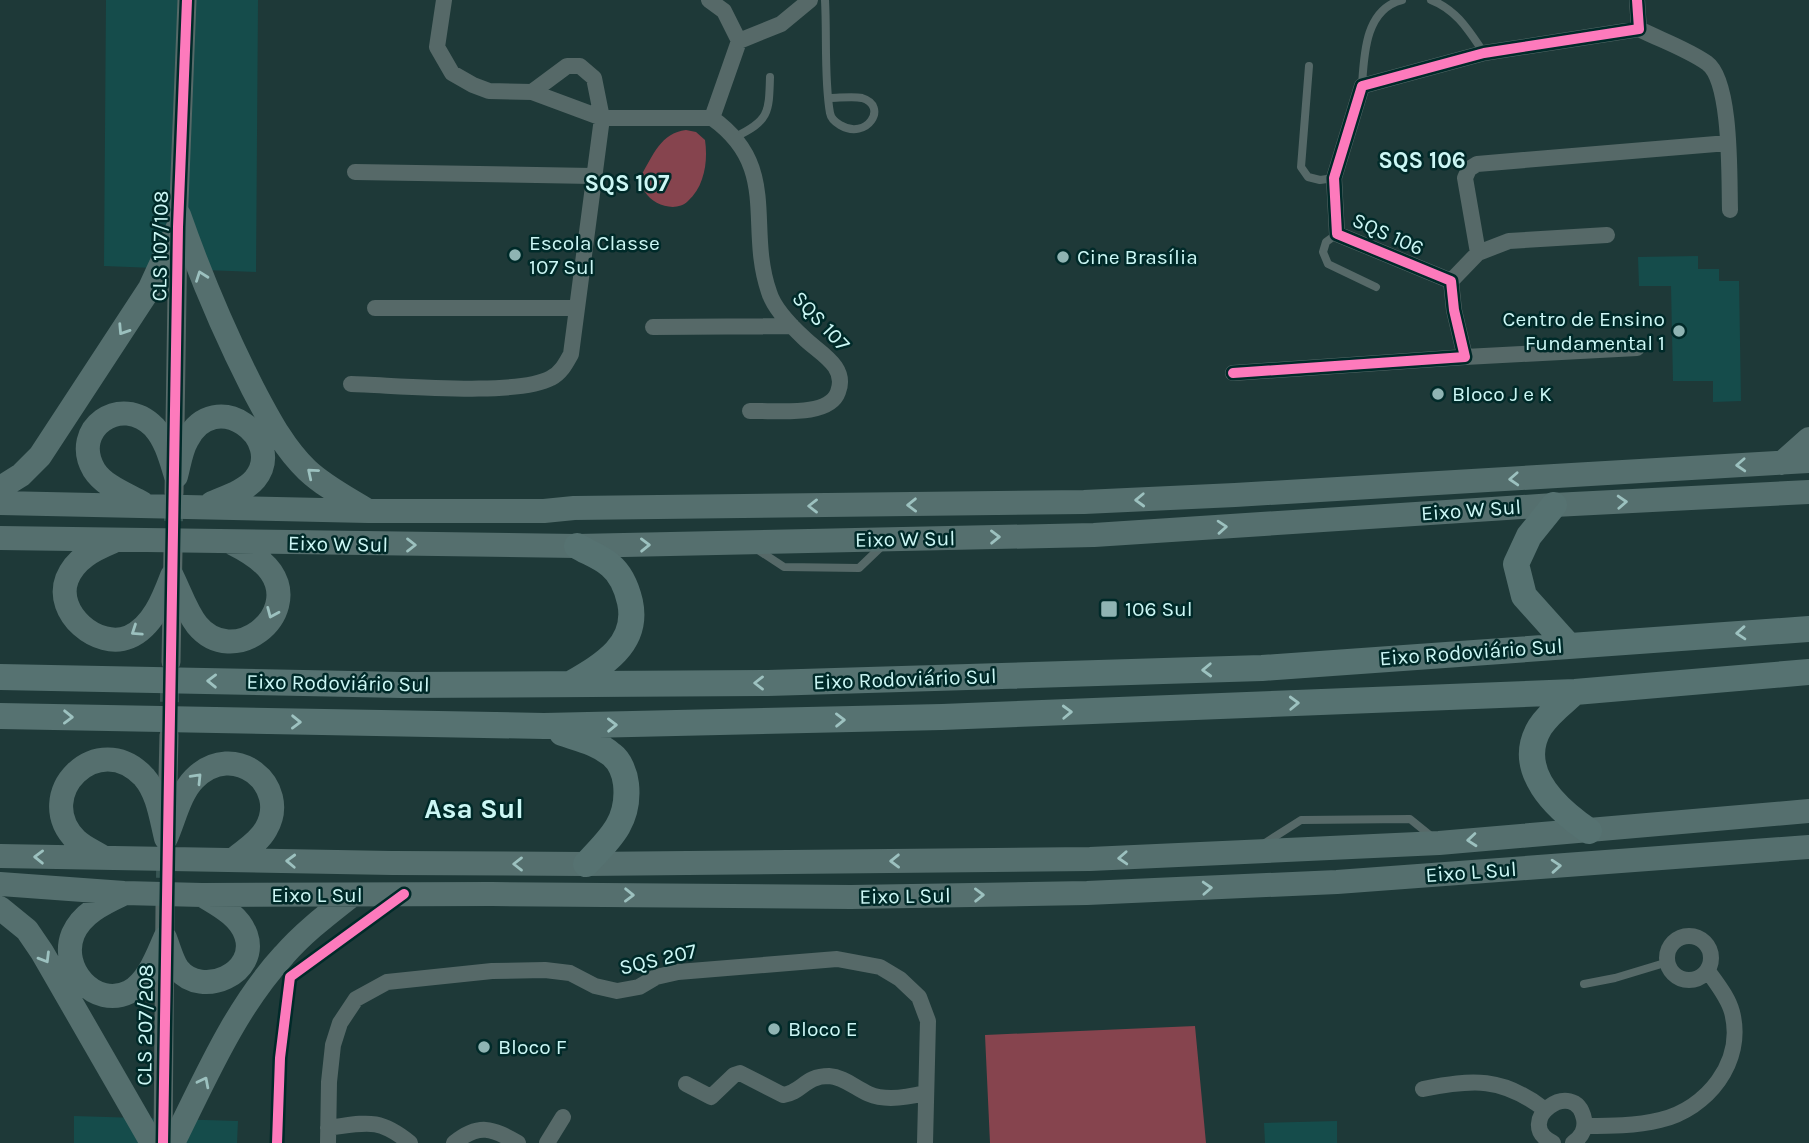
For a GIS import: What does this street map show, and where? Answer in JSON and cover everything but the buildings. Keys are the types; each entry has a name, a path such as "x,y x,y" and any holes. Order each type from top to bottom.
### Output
{"highway":[{"path":"1554,505 1529,537 1516,564 1524,596 1568,645"},
{"path":"571,684 601,666 617,652 630,631 632,610 626,587 610,565 577,546"},
{"name":"Eixo Rodoviário Sul","path":"0,677 402,685 768,683 1262,668 1809,629"},
{"name":"Eixo Rodoviário Sul","path":"0,716 544,726 942,717 1575,692 1809,672"},
{"path":"1771,676 1809,681"},
{"path":"1575,692 1553,711 1539,729 1533,749 1534,766 1540,783 1552,801 1589,831"},
{"path":"544,726 596,744 615,757 625,776 628,799 624,817 611,838 586,864"}],"main road":[{"path":"0,488 21,475 40,456 150,288 179,221"},
{"path":"179,221 223,328 267,415 286,446 307,470 368,511"},
{"path":"147,505 108,485 94,469 88,451 90,435 99,422 111,415 129,412 144,418 156,429 167,448 175,485"},
{"path":"175,485 186,440 195,428 207,419 221,415 238,420 253,431 261,444 262,463 255,479 237,492 205,506"},
{"path":"1782,463 1809,439"},
{"name":"Eixo W Sul","path":"0,503 368,511 544,511 574,508 1084,502 1809,461"},
{"name":"Eixo W Sul","path":"0,538 577,546 1094,535 1554,505 1809,492"},
{"path":"116,539 86,554 67,580 65,596 74,619 94,635 112,641 131,636 148,622 162,601 172,576"},
{"path":"172,576 198,626 215,638 234,642 250,639 264,628 275,611 278,590 271,572 249,552 232,543"},
{"path":"104,859 76,840 65,822 62,804 65,786 73,774 87,763 119,760 133,767 146,779 158,802 166,843"},
{"path":"166,843 192,780 222,762 235,762 249,768 260,778 271,796 272,812 267,828 256,842 234,859"},
{"name":"Eixo L Sul","path":"0,856 586,864 1090,859 1439,843 1809,811"},
{"name":"Eixo L Sul","path":"0,884 124,893 202,895 851,897 1087,893 1337,882 1802,850"},
{"path":"124,893 97,907 83,920 74,934 69,952 75,975 93,990 108,996 130,992 146,976 165,939"},
{"path":"165,939 178,968 192,980 208,984 223,980 237,970 246,955 246,936 226,910 202,895"},
{"path":"173,1143 230,1031 256,989 284,955 317,923 352,895"},
{"path":"0,908 26,930 42,952 152,1143"}],"street":[{"name":"CLS 107/108","path":"175,485 179,221 187,0"},
{"path":"444,0 437,47 452,73 489,91 532,92 601,118 712,117 738,41 724,11 709,0"},
{"path":"738,41 781,24 810,0"},
{"path":"1637,0 1639,29"},
{"path":"1362,86 1484,53 1639,29 1710,65 1723,88 1730,210"},
{"path":"351,384 493,388 529,385 551,378 564,367 571,354 601,118 594,78 580,66 568,66 532,92"},
{"name":"SQS 106","path":"1362,86 1334,178 1337,234 1451,281"},
{"name":"SQS 107","path":"712,117 742,145 753,170 759,199 762,265 769,294 792,326 833,363 841,376 839,390 833,402 822,408 750,411"},
{"path":"1478,253 1465,178 1469,170 1477,164 1728,143"},
{"path":"355,172 593,176"},
{"path":"1465,357 1454,310 1451,281 1478,253 1509,241 1607,235"},
{"path":"375,308 577,308"},
{"path":"653,327 792,326"},
{"path":"1233,373 1637,348"},
{"path":"170,662 173,550"},
{"path":"166,843 169,735"},
{"name":"CLS 207/208","path":"163,1143 166,907"},
{"path":"1686,936 1705,942 1711,951 1712,961 1708,971 1702,977 1685,980 1671,970 1668,962 1671,946 1686,936"},
{"name":"SQS 207","path":"410,1143 395,1131 380,1124 328,1135 333,1045 340,1023 356,999 387,982 515,970 570,973 595,986 617,991 639,987 656,977 678,972 837,959 880,967 900,979 919,997 928,1021 925,1143"},
{"path":"1585,1126 1631,1126 1662,1120 1684,1111 1704,1097 1721,1080 1734,1049 1732,1013 1726,998 1708,971"},
{"path":"686,1084 710,1097 734,1075 740,1073 783,1095 791,1094 812,1077 831,1076 845,1080 872,1096 896,1097 925,1093"},
{"path":"1423,1089 1464,1081 1487,1083 1525,1094 1544,1110"},
{"path":"1543,1139 1540,1121 1544,1110 1553,1102 1565,1101 1576,1105 1583,1114 1585,1126 1580,1137 1573,1143"},
{"path":"547,1143 563,1117"},
{"path":"454,1143 478,1129 498,1131 518,1143"}],"lane":[{"path":"825,0 830,98 831,116 836,123 846,128 860,130 870,125 874,118 874,109 862,98 830,98"},
{"path":"1362,86 1364,56 1374,22 1383,9 1402,0"},
{"path":"1431,0 1455,14 1484,53"},
{"path":"1309,66 1301,167 1308,177 1321,180 1334,178"},
{"path":"735,137 764,120 768,111 770,77"},
{"path":"1337,234 1326,242 1322,252 1328,264 1376,287"},
{"path":"1584,984 1668,962"}],"shaded area":[{"path":"106,0 258,0 256,272 104,266"},
{"path":"686,130 696,132 705,140 706,156 702,180 694,195 683,205 665,206 649,197 643,189 641,176 664,140"},
{"path":"1698,256 1698,269 1719,269 1719,281 1739,281 1741,401 1713,402 1713,381 1673,381 1671,286 1639,286 1638,257"},
{"path":"1195,1026 1206,1143 990,1143 985,1035"},
{"path":"74,1116 238,1121 237,1143 74,1143"},
{"path":"1337,1121 1337,1143 1265,1143 1264,1123"}],"tunnel":[{"path":"173,550 174,494"},
{"path":"169,731 170,670"},
{"path":"165,907 166,849"}],"cycle path":[{"path":"163,1143 178,227 187,0"},
{"path":"1233,373 1465,357 1454,310 1451,281 1337,234 1334,178 1362,86 1484,53 1639,29 1637,0"},
{"path":"277,1143 280,1058 290,977 404,894"}],"place":[{"name":"Escola Classe 107 Sul","path":"515,255"},
{"name":"Cine Brasília","path":"1063,257"},
{"name":"Centro de Ensino Fundamental 1","path":"1679,331"},
{"name":"Bloco J e K","path":"1438,394"},
{"name":"106 Sul","path":"1109,609"},
{"name":"Bloco E","path":"774,1029"},
{"name":"Bloco F","path":"484,1047"}],"district":[{"name":"SQS 106","path":"1422,160"},
{"name":"SQS 107","path":"627,183"},
{"name":"Asa Sul","path":"474,808"}]}
